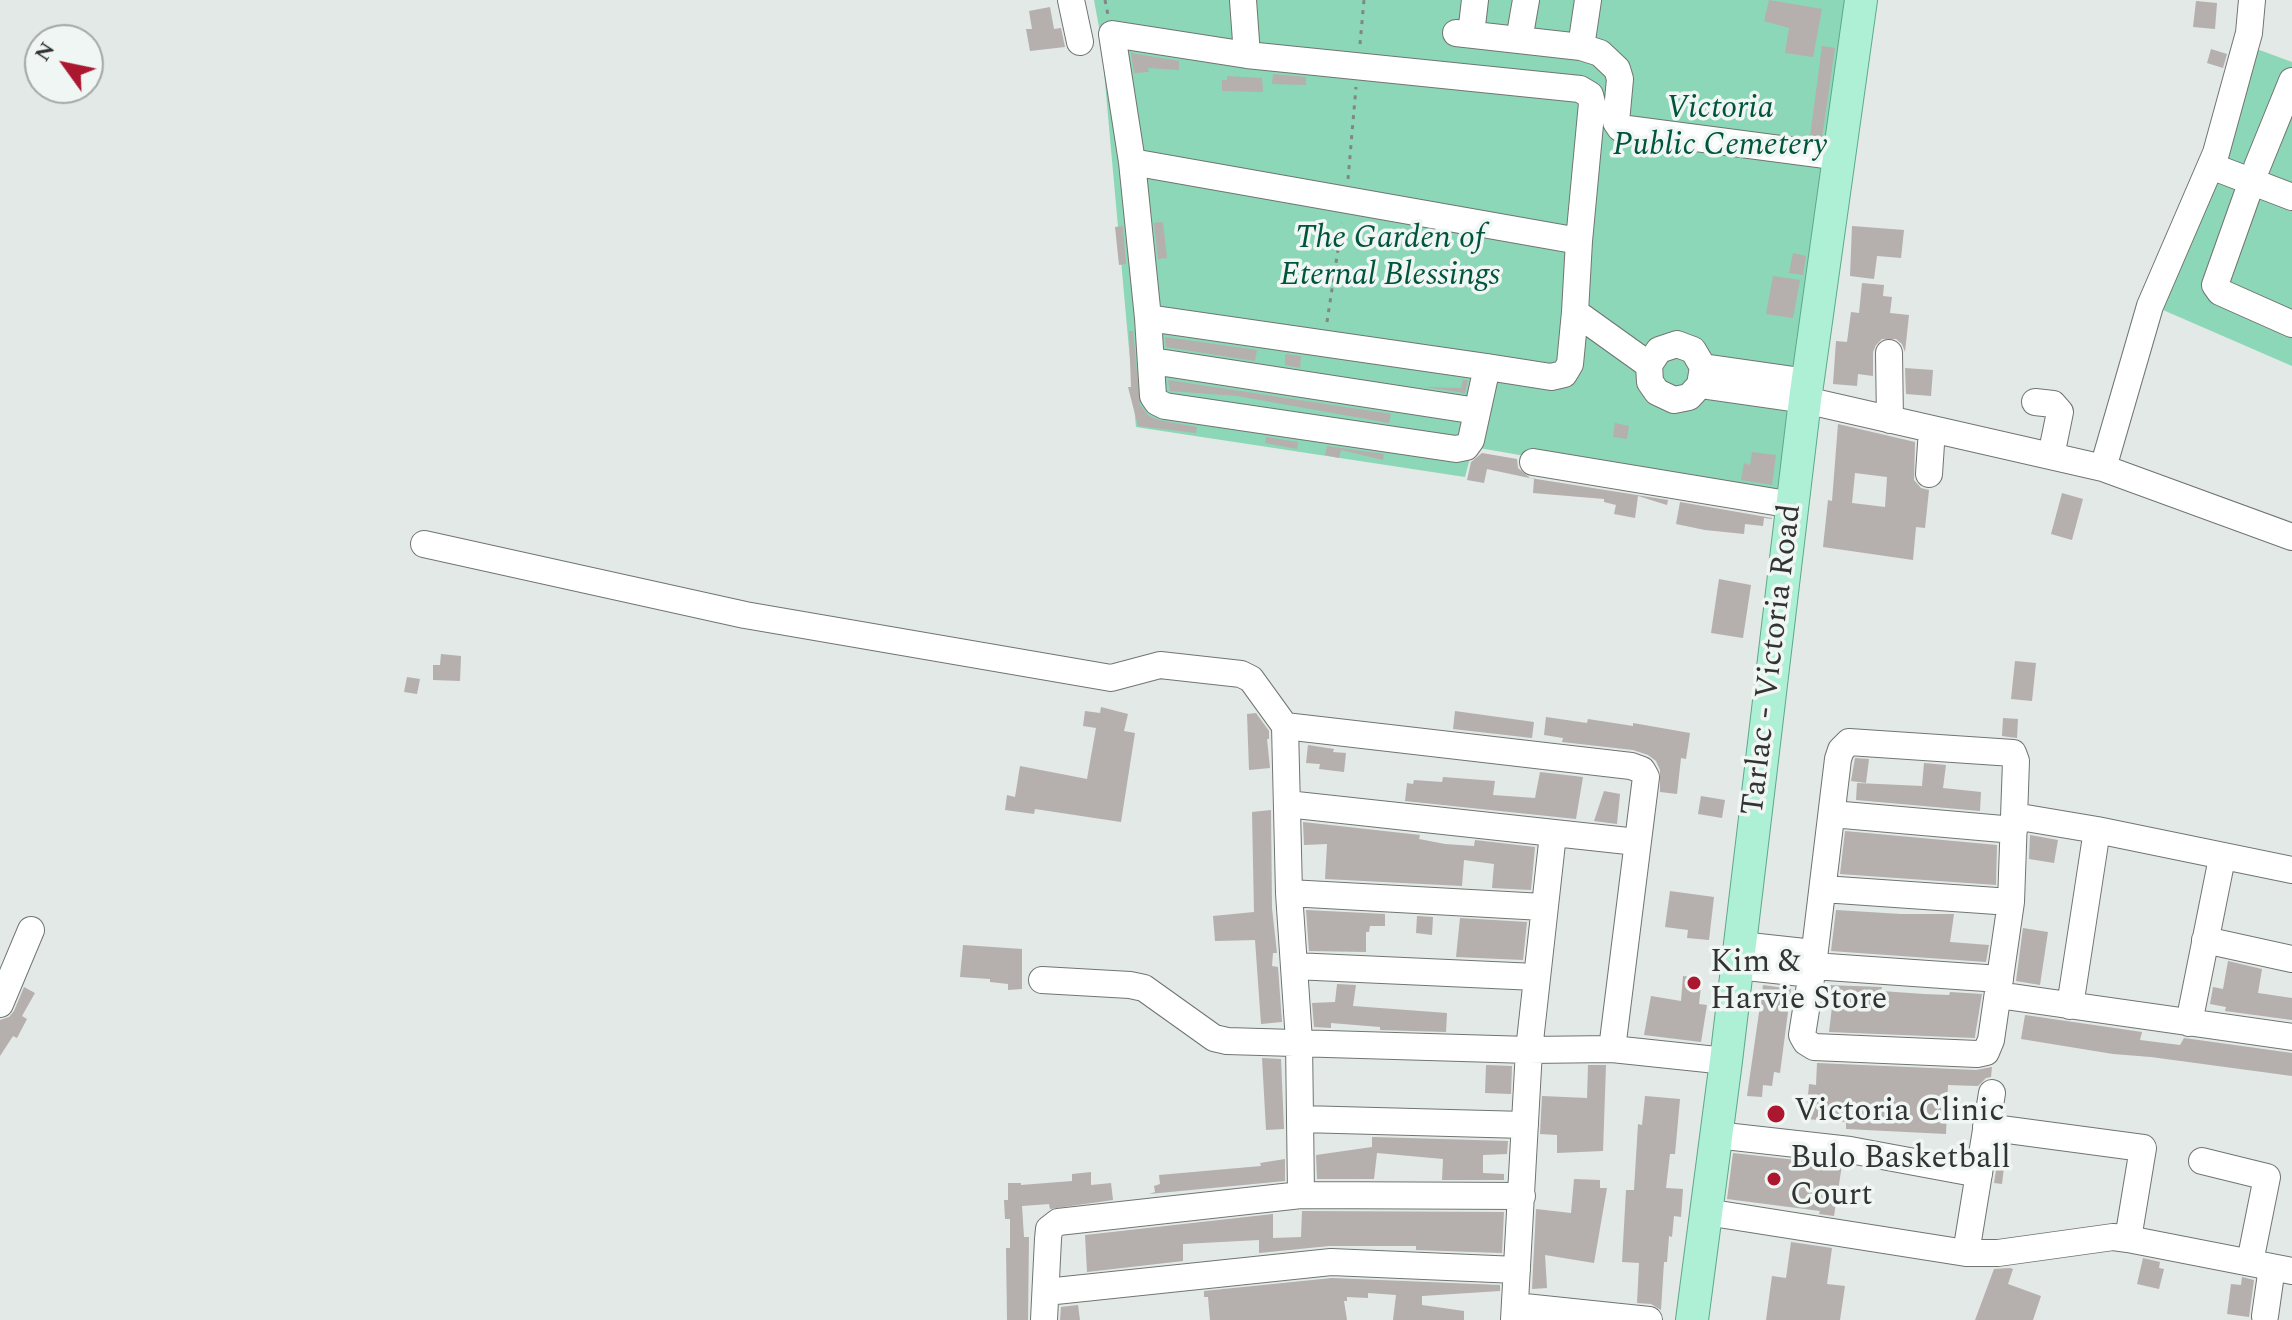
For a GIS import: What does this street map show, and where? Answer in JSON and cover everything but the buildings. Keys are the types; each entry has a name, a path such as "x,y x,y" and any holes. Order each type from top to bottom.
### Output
{"main road":[{"name":"Tarlac - Victoria Road","path":"1692,1320 1807,391 1861,0"}],"street":[{"path":"1071,0 1080,42"},
{"path":"1243,0 1247,55"},
{"path":"1475,0 1463,33 1581,47 1600,53 1617,69 1620,79 1616,122 1620,128 1841,157"},
{"path":"1519,40 1526,0"},
{"path":"1581,47 1588,0"},
{"path":"2103,468 2150,306 2214,160 2249,33 2252,0"},
{"path":"1148,318 1487,367 1551,377 1564,374 1570,364 1592,103 1590,95 1580,89 1247,55 1112,34 1132,162 1153,396 1157,402 1165,406 1456,449 1466,447 1471,440 1487,367"},
{"path":"2292,81 2266,178 2215,285 2220,292 2292,324"},
{"path":"2214,160 2266,178 2292,197"},
{"path":"1132,162 1579,241"},
{"path":"1575,312 1649,365"},
{"path":"1677,344 1693,350 1702,376 1689,397 1674,400 1657,392 1650,382 1649,365 1659,350 1677,344"},
{"path":"1889,353 1890,420"},
{"path":"1152,361 1477,411"},
{"path":"1702,376 1807,391 1890,420 2103,468 2292,537"},
{"path":"2035,402 2053,404 2060,412 2051,456"},
{"path":"1929,474 1932,429"},
{"path":"1533,462 1793,505"},
{"path":"424,544 745,615 1111,678 1160,665 1241,674 1251,679 1285,726 1289,893 1299,1041 1301,1195"},
{"path":"1285,726 1631,766 1642,770 1646,777 1612,1049"},
{"path":"1849,742 2013,753 2016,761 2014,823 2011,902 1991,1040 1986,1052 1814,1047 1806,1042 1802,1035 1841,750 1849,742"},
{"path":"1287,804 1637,842"},
{"path":"1832,814 2097,830 2292,870"},
{"path":"2070,1006 2097,830"},
{"path":"1553,834 1529,1050 1514,1313 1649,1320"},
{"path":"2189,1023 2222,858"},
{"path":"1823,889 2011,902"},
{"path":"1289,893 1543,907"},
{"path":"0,1004 31,930"},
{"path":"2205,940 2292,959"},
{"path":"1738,956 1999,987 2070,1006 2292,1037"},
{"path":"1294,966 1536,977"},
{"path":"1042,980 1144,988 1214,1038 1227,1041 1529,1050 1612,1049 1726,1061"},
{"path":"1966,1253 1992,1093"},
{"path":"1301,1119 1525,1125"},
{"path":"1986,1127 2143,1148 2128,1239"},
{"path":"1716,1135 1850,1150 1979,1174"},
{"path":"2202,1161 2267,1177 2271,1267 2265,1316"},
{"path":"1044,1320 1049,1229 1058,1222 1301,1195 1522,1196"},
{"path":"1706,1212 1966,1253 1998,1253 2113,1237 2271,1267"},
{"path":"1046,1292 1331,1262 1517,1270"}],"path":[{"path":"1323,343 1346,200 1364,0"}],"green space":[{"name":"The Garden of Eternal Blessings","path":"1094,0 1846,0 1777,499 1473,447 1465,477 1136,427 1101,38"},
{"path":"2254,48 2292,62 2292,366 2163,310 2224,156"}],"place":[{"name":"Kim & Harvie Store","path":"1694,983"},
{"name":"Victoria Clinic","path":"1776,1114"},
{"name":"Bulo Basketball Court","path":"1774,1179"}],"park label":[{"name":"Victoria Public Cemetery","path":"1720,130"}]}
